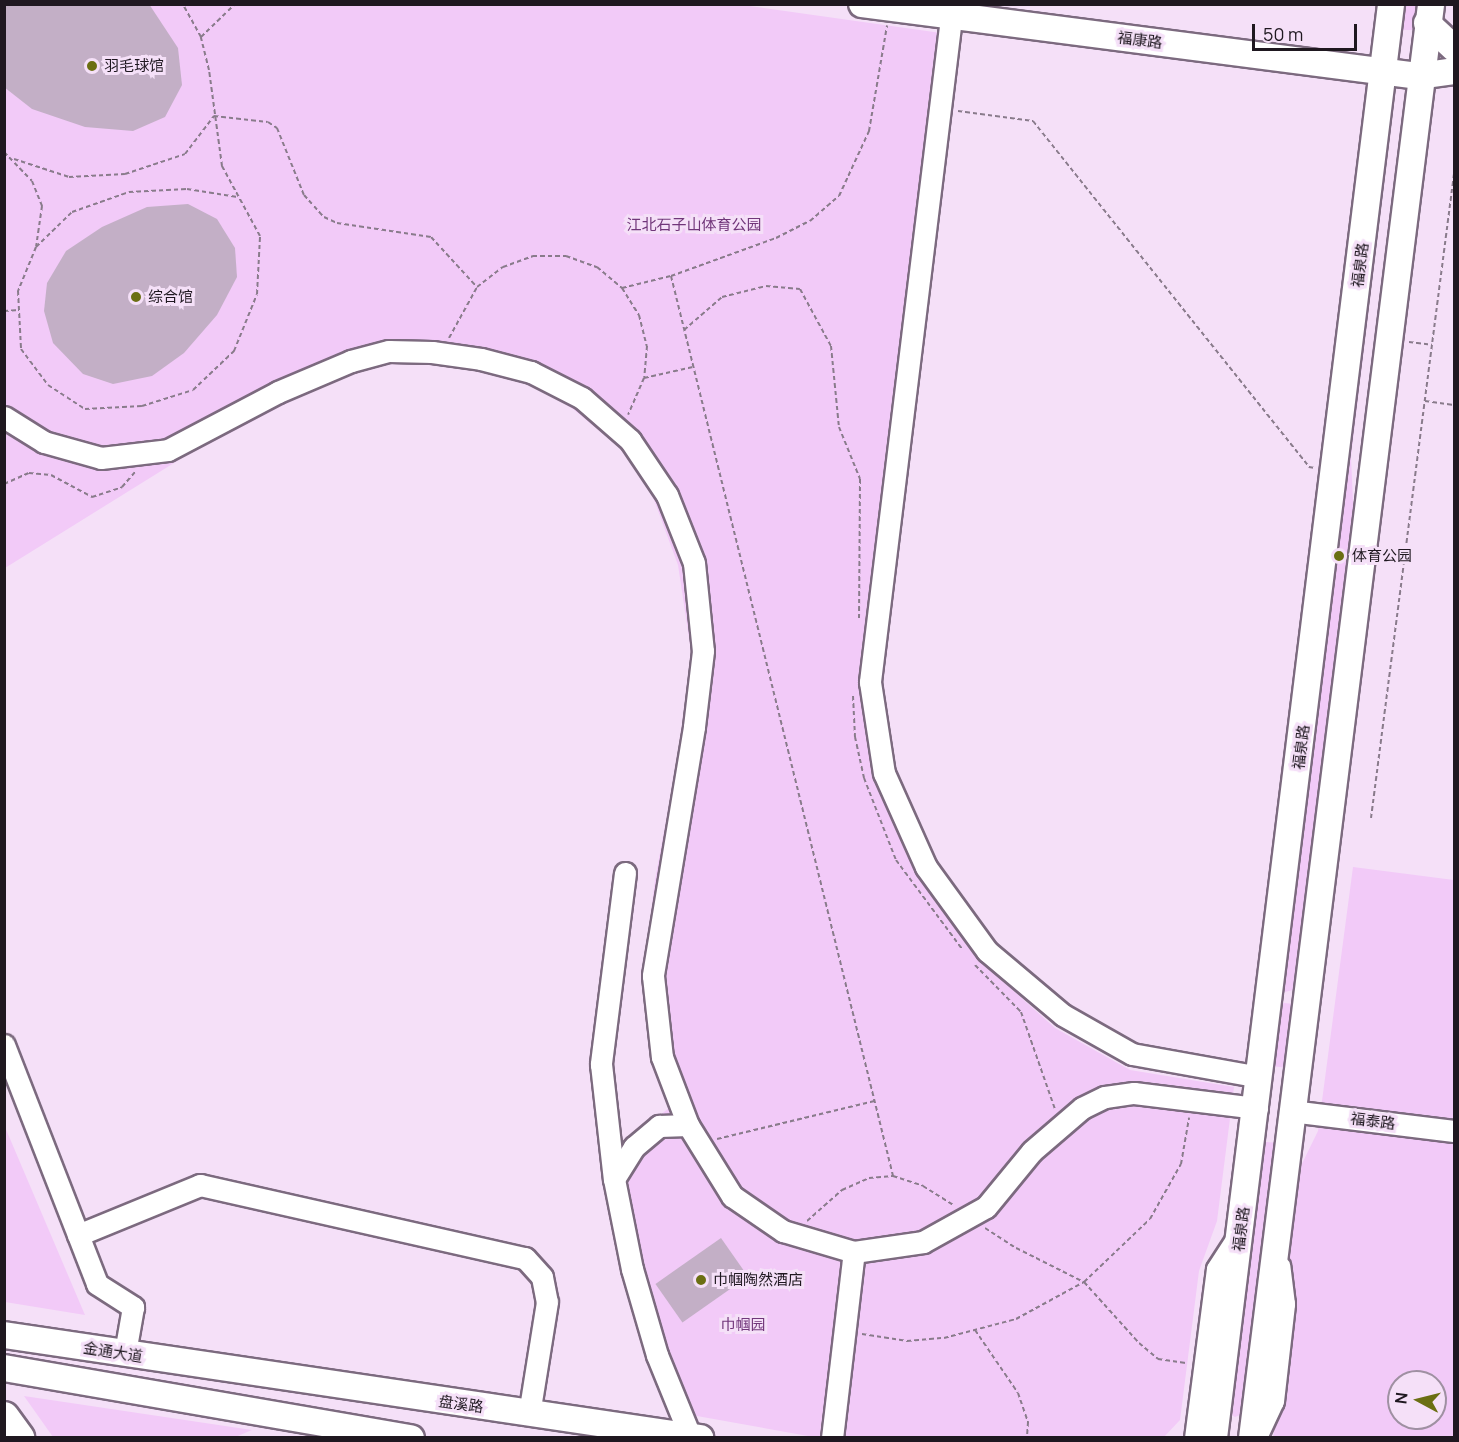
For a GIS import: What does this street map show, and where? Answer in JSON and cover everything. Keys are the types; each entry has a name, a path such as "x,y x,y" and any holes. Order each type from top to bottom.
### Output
{"highway":[{"path":"4,1416 19,1437"}],"main road":[{"name":"福康路","path":"862,4 1420,68"},
{"name":"福康路","path":"996,4 1385,64"},
{"name":"福泉路","path":"1214,1437 1257,1108 1391,4"},
{"path":"1429,14 1455,48"},
{"path":"1196,1437 1219,1402 1233,1425 1257,1426 1291,1111 1420,68 1429,14"},
{"path":"1420,68 1455,55"},
{"path":"1420,68 1455,71"},
{"path":"1271,987 1285,999 1306,990"},
{"name":"金通大道","path":"4,1335 222,1370"},
{"path":"4,1368 411,1437"},
{"name":"盘溪路","path":"222,1370 695,1437"}],"street":[{"path":"951,18 870,682 884,773 926,867 987,951 1063,1016 1132,1054 1260,1077"},
{"path":"4,417 44,442 101,458 168,450 278,392 351,361 389,351 440,353 531,372 582,398 621,432 666,495 694,563 703,651 694,727 653,976 662,1057 688,1125 732,1196 783,1231 854,1252 922,1242 986,1207 1032,1151 1082,1108 1106,1097 1134,1094 1257,1108"},
{"path":"625,873 601,1064 614,1179 632,1269 657,1355 695,1437"},
{"path":"4,1045 97,1284 133,1307 125,1353"},
{"name":"福泰路","path":"1291,1111 1455,1131"},
{"path":"614,1179 634,1147 659,1126 688,1125"},
{"path":"78,1235 200,1185 525,1258 542,1277 547,1302 529,1414"},
{"path":"1196,1437 1217,1269 1240,1232"},
{"path":"832,1437 854,1252"}],"path":[{"path":"4,152 14,159 32,181 42,206 36,247 18,291 21,349 48,385 85,410 142,406 193,390 234,351 257,294 260,236 222,165 201,37 183,4"},
{"path":"201,37 235,4"},
{"path":"622,288 671,276 776,238 810,221 838,196 869,131 887,26"},
{"path":"940,108 1033,121 1309,467 1335,471"},
{"path":"14,159 69,177 125,174 185,154 214,116"},
{"path":"214,116 268,122 277,128 304,195 324,217 337,223 431,237 477,287"},
{"path":"1371,818 1455,174"},
{"path":"36,247 72,212 129,192 187,189 237,196"},
{"path":"440,353 477,287 502,267 533,256 566,256 587,264 622,288 639,315 644,336 644,378 621,432"},
{"path":"671,276 893,1176"},
{"path":"4,311 19,310"},
{"path":"644,378 693,367"},
{"path":"1425,401 1455,405"},
{"path":"4,484 29,473 51,475 92,497 122,488 154,451"},
{"path":"845,1331 907,1341 975,1330 1016,1320 1084,1282 1150,1219 1180,1164 1192,1099"},
{"path":"700,1143 874,1101"},
{"path":"795,1234 842,1190 869,1178 893,1176 923,1186 1016,1248 1084,1282 1145,1349 1158,1359 1187,1363"},
{"path":"975,1330 1018,1393 1028,1422 1027,1437"}],"green space":[{"name":"江北石子山体育公园","path":"736,4 941,33 859,680 874,776 914,867 977,958 1055,1028 1130,1070 1234,1087 1217,1221 1199,1271 1180,1420 1163,1438 819,1438 669,1411 623,1276 601,1162 669,1108 654,1060 643,977 655,880 684,723 691,651 678,565 653,497 620,448 573,409 529,382 476,369 389,361 354,368 182,458 5,568 5,5"},
{"path":"1403,5 1419,5 1419,30 1403,30"},
{"path":"1372,204 1381,205 1351,457 1354,524 1297,989 1285,992 1276,985"},
{"path":"1353,867 1454,880 1454,1437 1273,1438 1293,1300 1287,1253 1293,1182 1318,1131"},
{"path":"1274,1002 1294,1004 1287,1068 1267,1066"},
{"path":"5,1127 85,1315 5,1302"},
{"path":"1257,1141 1278,1143 1245,1413 1235,1417 1224,1410"},
{"path":"24,1396 252,1430 233,1438 53,1437"}],"building":[{"name":"羽毛球馆","path":"4,4 149,4 178,48 182,85 165,117 133,131 85,127 32,109 4,87"},
{"name":"综合馆","path":"188,204 217,219 235,248 237,277 217,315 184,353 152,376 113,384 83,374 53,343 44,311 47,283 66,251 102,227 147,207"},
{"name":"巾帼陶然酒店","path":"721,1238 748,1277 682,1322 655,1284"}],"place":[{"name":"羽毛球馆","path":"92,66"},
{"name":"综合馆","path":"136,297"},
{"name":"体育公园","path":"1339,556"},
{"name":"巾帼陶然酒店","path":"701,1280"}],"park label":[{"name":"巾帼园","path":"743,1325"}]}
